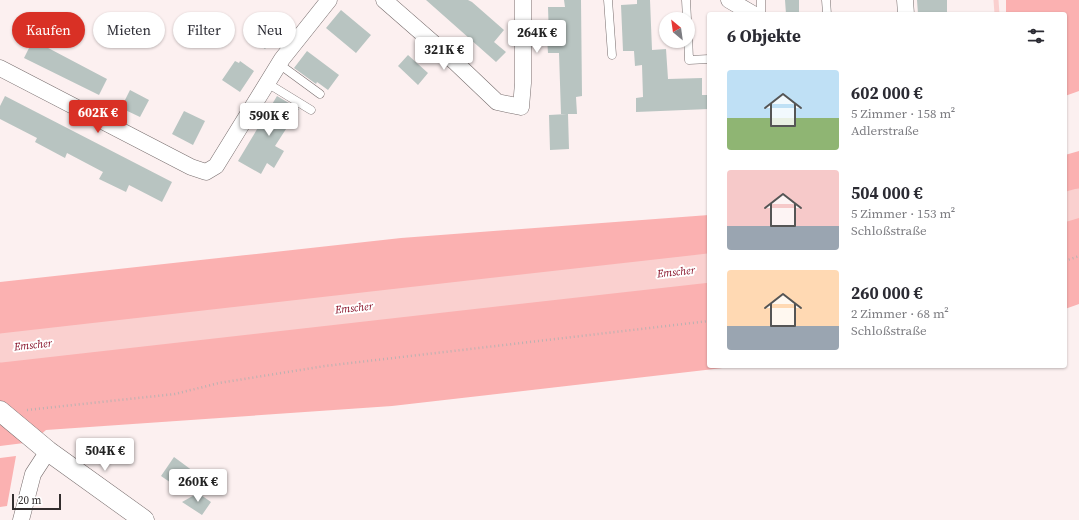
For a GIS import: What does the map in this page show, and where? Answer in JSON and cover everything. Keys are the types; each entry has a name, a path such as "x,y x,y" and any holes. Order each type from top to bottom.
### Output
{"street":[{"path":"0,68 191,167 206,172 216,166 278,64 329,0"},
{"path":"384,0 455,62 497,102 521,107 524,83 523,0"},
{"path":"729,0 750,12"},
{"path":"905,0 906,12"},
{"path":"3,414 48,450 144,520"},
{"path":"21,520 32,474 48,450"}],"lane":[{"path":"608,0 612,55"},
{"path":"686,0 687,12"},
{"path":"760,0 761,12"},
{"path":"826,0 827,12"},
{"path":"689,48 689,60 707,59"},
{"path":"278,64 320,94"},
{"path":"267,83 311,110"}],"path":[{"path":"1067,260 1079,256"},
{"path":"3,414 29,409 175,394 219,382 325,366 707,321"}],"shaded area":[{"path":"1006,0 1079,0 1079,91 1067,95 1067,12 1006,12"},
{"path":"1079,151 1079,304 1067,308 1067,154"},
{"path":"707,215 707,368 723,368 392,406 46,430 32,442 0,446 0,282 401,238"},
{"path":"16,456 7,506 0,507 0,458"}],"building":[{"path":"426,0 468,0 472,2 504,30 494,42 506,52 496,62"},
{"path":"564,0 581,0 582,96 576,97 577,114 568,114 569,149 550,150 549,115 567,114 561,114 559,53 548,53 548,7 565,7"},
{"path":"637,0 650,0 652,50 666,49 668,79 702,78 702,95 707,95 707,109 636,112 636,98 643,97 642,65 635,66 634,51 623,51 621,5 637,4"},
{"path":"785,0 799,0 799,12 786,12"},
{"path":"917,0 947,0 947,12 918,12"},
{"path":"341,10 371,35 356,53 326,28"},
{"path":"29,48 48,48 107,79 99,95 24,58"},
{"path":"307,51 339,75 328,90 317,82 316,84 294,68"},
{"path":"408,55 428,73 418,85 398,66"},
{"path":"235,61 239,63 240,61 254,71 240,92 222,80"},
{"path":"130,90 149,100 140,117 121,108"},
{"path":"5,96 172,182 162,202 129,185 126,192 99,179 103,172 67,153 65,158 35,142 37,138 0,119 0,106"},
{"path":"277,96 299,109 275,146 284,151 274,168 267,163 261,174 238,161"},
{"path":"184,111 205,121 193,145 172,134"},
{"path":"174,457 193,471 180,489 161,476"},
{"path":"198,493 211,502 202,515 182,502"}],"waterway":[{"path":"996,0 997,12"},
{"name":"Emscher","path":"1067,206 1079,203"},
{"name":"Emscher","path":"0,348 707,268"}]}
